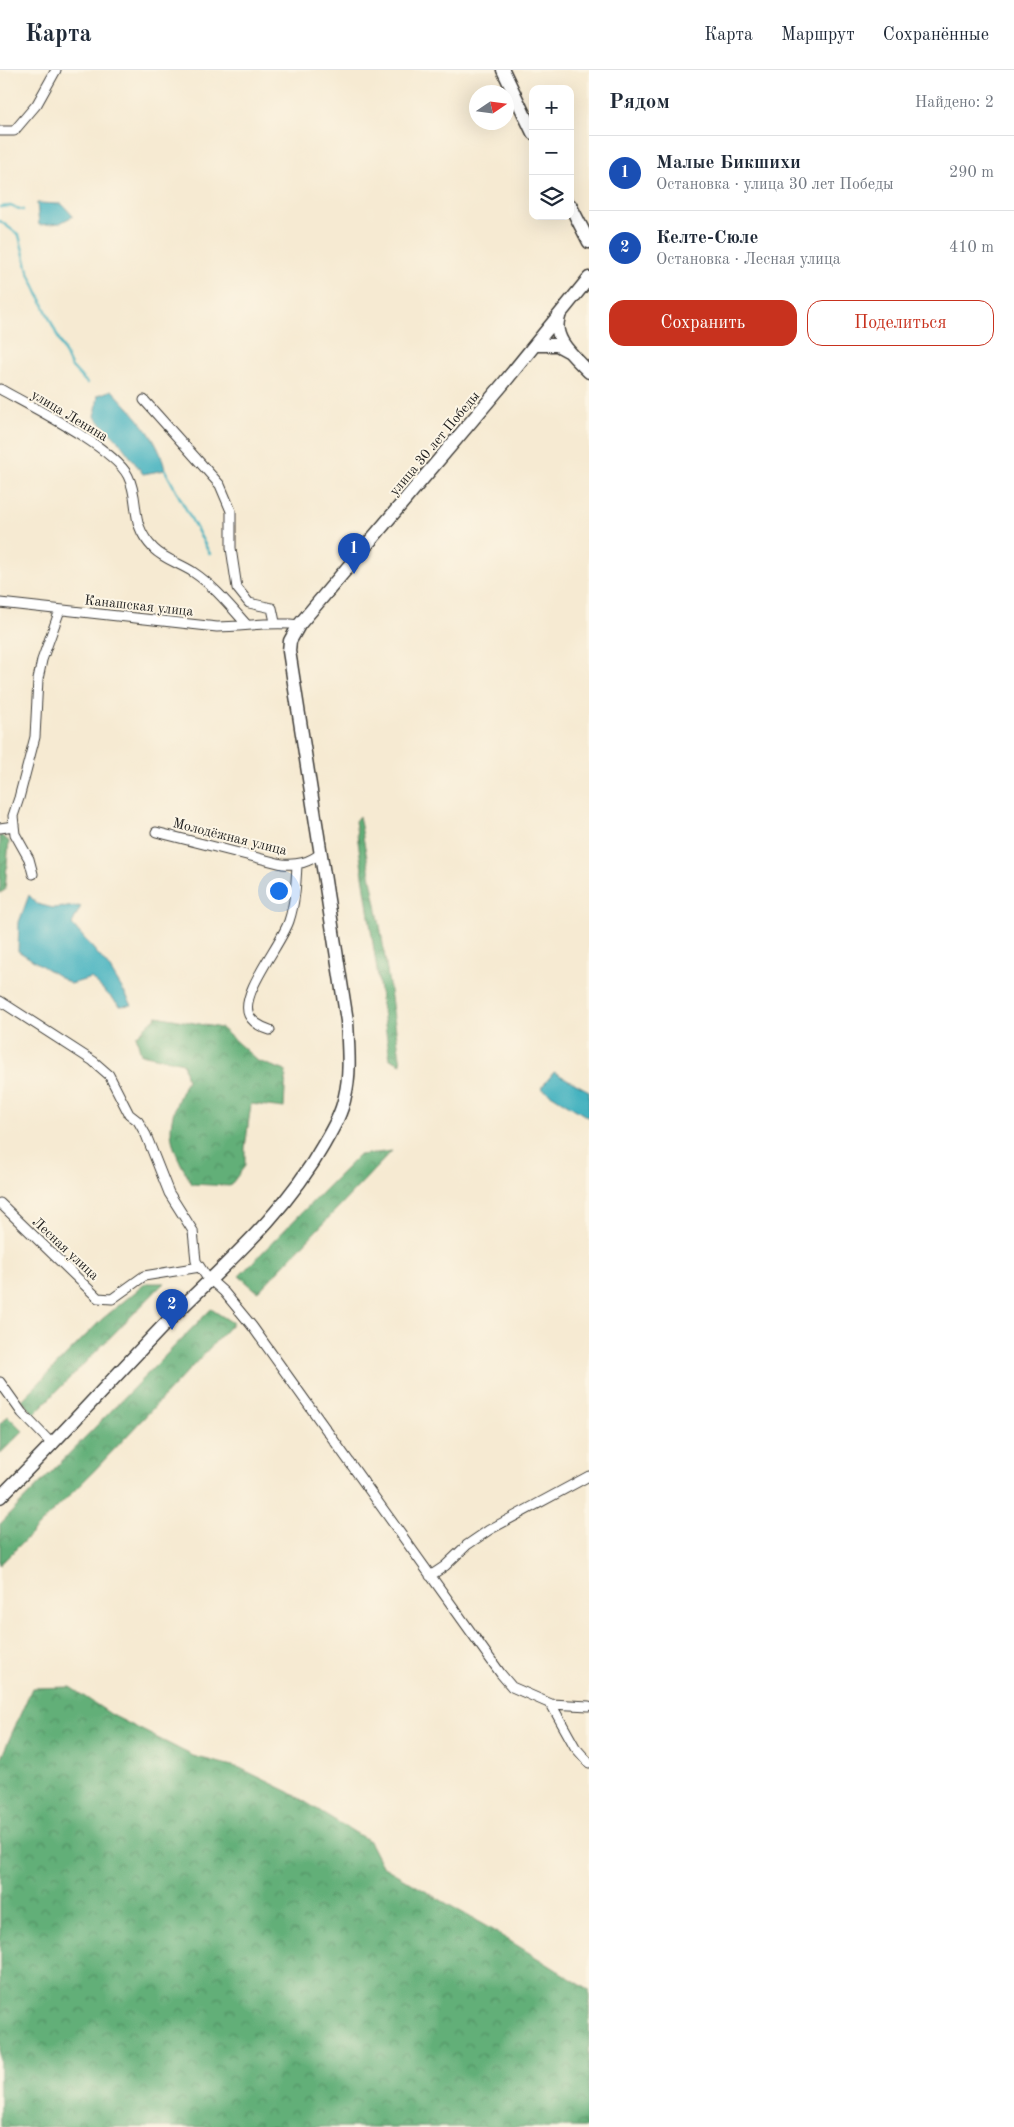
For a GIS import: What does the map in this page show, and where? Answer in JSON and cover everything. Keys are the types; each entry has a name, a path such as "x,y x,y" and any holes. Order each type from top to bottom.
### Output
{"street":[{"path":"0,131 14,131 37,104 56,70"},
{"path":"503,70 532,130"},
{"path":"574,213 588,240"},
{"name":"улица 30 лет Победы","path":"0,1497 53,1445 167,1323 282,1206 312,1165 332,1130 345,1097 349,1062 347,1021 288,651 290,641 299,625 535,346 589,278"},
{"path":"559,317 557,324 558,337 589,372"},
{"path":"535,346 557,346 571,352"},
{"name":"улица Ленина","path":"0,389 93,443 120,464 132,487 138,527 142,536 155,550 194,572 224,598 247,625"},
{"path":"144,400 220,485 231,511 231,548 238,588 249,603 272,608 275,622"},
{"name":"Канашская улица","path":"0,603 217,627 275,622 299,625"},
{"path":"33,874 29,859 15,834 13,816 35,738 38,679 42,660 60,610"},
{"path":"0,828 14,826"},
{"name":"Молодёжная улица","path":"156,832 282,864 297,865 311,860 321,853"},
{"name":"Молодёжная улица","path":"270,1030 256,1024 249,1014 247,1006 255,984 289,922 293,905 297,865"},
{"path":"0,1001 93,1061 108,1075 129,1114 138,1121 146,1135 169,1193 193,1230 196,1261 210,1280 224,1292 252,1326 430,1576 512,1687 551,1704 589,1706"},
{"name":"Лесная улица","path":"0,1203 98,1298 112,1299 144,1276 200,1267"},
{"path":"0,1382 22,1413 53,1445"},
{"path":"430,1576 445,1566 467,1545 489,1530 589,1476"},
{"path":"551,1704 574,1747 589,1763"}],"green space":[{"path":"359,816 381,931 401,1064 390,1059 355,821"},
{"path":"0,835 9,841 5,890 0,893"},
{"path":"157,1016 221,1028 258,1061 286,1071 284,1108 251,1104 245,1148 245,1166 230,1186 192,1184 183,1169 173,1144 171,1133 174,1110 187,1080 183,1063 141,1054 136,1036"},
{"path":"392,1151 258,1292 239,1276 359,1155"},
{"path":"146,1283 164,1283 34,1414 22,1400 101,1320"},
{"path":"211,1309 233,1323 92,1473 0,1565 0,1524"},
{"path":"8,1416 23,1431 0,1454 0,1424"},
{"path":"70,1687 112,1715 193,1756 240,1768 289,1792 369,1841 382,1866 489,1928 589,1990 589,2127 0,2127 0,1760 32,1688"}],"water":[{"path":"37,203 62,204 73,216 60,223 39,225"},
{"path":"112,390 137,417 151,437 162,458 165,470 143,474 119,442 95,417 98,395"},
{"path":"29,895 37,904 53,908 81,906 72,924 109,967 132,1005 120,1006 91,978 71,984 18,951 19,922"},
{"path":"554,1072 589,1091 589,1118 541,1088"}],"waterway":[{"path":"0,207 10,206 23,210"},
{"path":"0,221 19,235 28,271 71,366 87,383"},
{"path":"165,470 210,554"}],"place":[{"name":"Малые Бикшихи","path":"354,574"},
{"name":"Келте-Сюле","path":"172,1330"}]}
